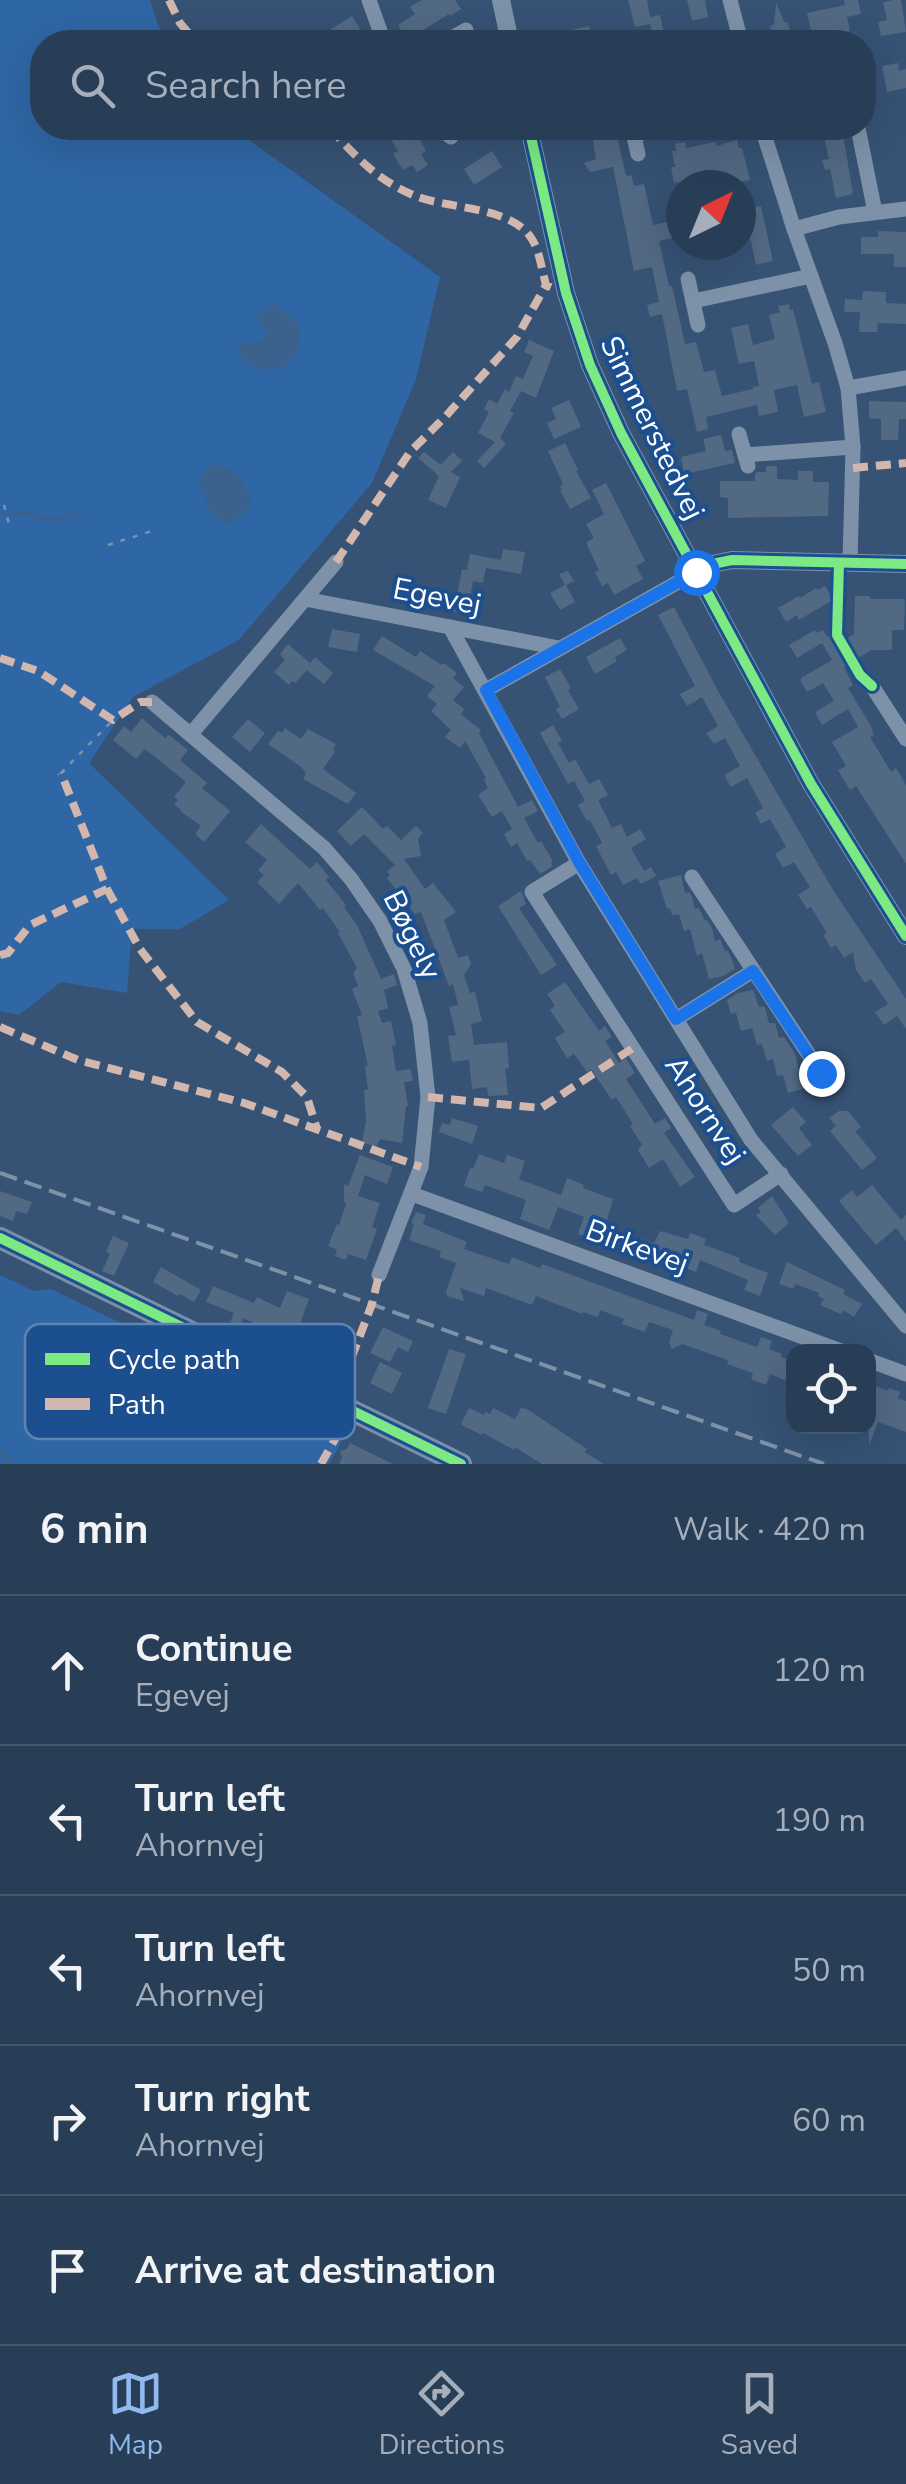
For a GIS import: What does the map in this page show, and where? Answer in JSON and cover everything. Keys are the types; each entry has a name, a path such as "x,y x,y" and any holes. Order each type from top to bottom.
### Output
{"main road":[{"path":"0,1238 175,1324"},
{"path":"355,1412 461,1464"}],"street":[{"path":"369,0 380,30"},
{"path":"501,0 507,30"},
{"path":"730,0 737,30"},
{"name":"Simmerstedvej","path":"531,140 566,293 590,365 621,433 812,784 906,936"},
{"path":"635,140 638,154"},
{"path":"766,140 848,388 853,447 850,563"},
{"path":"860,140 875,212"},
{"path":"794,229 839,217 906,209"},
{"path":"693,301 811,276"},
{"path":"688,279 698,325"},
{"path":"848,388 906,378"},
{"path":"740,434 746,461 853,447"},
{"path":"486,690 694,570 732,560 906,564"},
{"path":"192,734 336,562"},
{"name":"Egevej","path":"304,599 560,648"},
{"name":"Ahornvej","path":"450,628 579,862 751,1140 906,1326"},
{"path":"872,686 906,739"},
{"name":"Bøgely","path":"152,702 333,858 380,921 404,969 420,1023 428,1097 422,1167 379,1275"},
{"name":"Ahornvej","path":"579,862 532,892 724,1190 734,1205 782,1174"},
{"path":"692,877 821,1073"},
{"name":"Ahornvej","path":"676,1019 753,971"},
{"name":"Birkevej","path":"412,1194 822,1344"},
{"path":"876,1363 906,1374"}],"path":[{"path":"4,505 9,524"},
{"path":"108,545 155,530"},
{"path":"61,773 113,720"}],"shaded area":[{"path":"0,0 150,0 161,30 30,30 30,140 249,140 440,277 416,379 372,483 239,640 133,697 89,763 229,900 180,929 132,929 127,993 61,982 19,1015 0,1011"},
{"path":"273,304 293,318 300,329 298,347 281,367 261,369 244,360 239,343 264,340 266,333 257,321 259,313"},
{"path":"220,464 241,479 252,502 243,515 226,525 211,513 199,483 207,467"},
{"path":"0,1275 34,1291 51,1289 123,1324 25,1324 25,1439 343,1439 329,1464 0,1464"}],"building":[{"path":"422,0 455,0 461,9 423,30 401,30 398,25 415,14 410,7"},
{"path":"628,0 647,0 650,17 660,15 663,30 651,30 650,24 635,27"},
{"path":"687,0 705,0 708,17 692,21"},
{"path":"844,0 858,0 861,14 847,17 850,30 811,30 807,13 845,5"},
{"path":"901,0 906,32 881,36 878,22 887,20 883,2"},
{"path":"776,3 790,30 771,30"},
{"path":"352,16 361,30 332,30"},
{"path":"898,63 899,71 906,69 906,88 887,92 882,66"},
{"path":"391,140 420,140 426,151 421,154 428,165 417,172 412,165 403,170 393,154 398,151"},
{"path":"593,140 618,140 626,176 631,175 634,186 644,184 653,225 666,222 666,239 659,241 685,344 696,342 704,372 715,370 722,396 759,386 754,361 739,364 731,328 748,324 753,345 775,339 769,315 780,312 778,306 789,304 812,384 819,382 826,412 804,417 797,385 774,390 778,412 759,416 757,405 706,417 708,429 697,432 687,389 677,391 662,314 650,317 647,305 659,302 652,267 634,271 613,167 590,172 584,163 596,159"},
{"path":"737,140 748,170 672,170 675,167 675,144 685,142 686,148 716,142 717,146"},
{"path":"825,140 844,140 853,194 836,198 830,169 825,170 822,160 829,159"},
{"path":"492,151 502,167 474,185 464,169"},
{"path":"761,206 773,261 756,265 755,260 756,207"},
{"path":"878,231 906,232 906,267 894,267 894,254 861,254 861,237 878,237"},
{"path":"863,291 886,292 886,303 906,304 906,324 878,323 877,332 859,332 860,312 844,312 845,299 862,300"},
{"path":"529,340 554,351 536,398 521,391 500,438 506,444 484,468 477,461 495,442 478,433 489,412 484,409 489,399 497,404 505,389 509,392 516,376 523,379 533,356 524,352"},
{"path":"569,400 581,427 554,439 547,423 556,419 551,408"},
{"path":"869,401 906,402 906,419 899,419 898,440 881,440 881,419 869,418"},
{"path":"721,435 725,451 732,450 735,463 684,474 681,457 706,451 703,439"},
{"path":"565,443 591,498 570,509 548,451"},
{"path":"424,452 441,465 453,452 462,461 451,472 460,477 446,508 428,500 439,476 418,458"},
{"path":"766,466 777,466 777,479 798,480 798,471 813,471 813,482 829,482 828,516 728,518 728,498 720,497 720,481 755,481 757,472 766,472"},
{"path":"606,483 645,561 636,566 643,579 614,595 608,583 602,586 587,545 594,538 586,524 604,514 592,490"},
{"path":"503,549 525,552 521,574 486,568 483,583 473,581 467,614 454,612 462,569 467,570 470,554 501,560"},
{"path":"568,571 574,581 566,585 575,602 560,610 550,593 565,585 559,574"},
{"path":"825,586 833,600 799,620 797,615 786,622 778,608"},
{"path":"855,596 905,599 904,630 892,630 892,650 871,650 844,667 853,685 848,688 871,726 874,735 870,737 891,772 896,768 906,785 906,864 856,786 850,790 838,770 846,766 832,742 858,727 848,709 822,725 815,712 834,701 823,683 807,692 801,682 801,678 832,660 822,643 797,658 789,645 815,630 823,630 827,637 832,634 838,644 854,634"},
{"path":"674,607 833,890 906,999 906,1029 897,1016 884,1025 875,1012 888,1004 871,979 865,983 856,970 853,952 844,958 836,945 831,948 811,907 807,909 798,895 810,887 794,862 783,868 775,854 786,847 770,819 761,824 755,813 763,808 747,778 731,787 724,775 740,766 725,738 714,744 706,733 718,726 702,697 687,706 680,694 695,686 658,615"},
{"path":"332,629 360,634 357,652 328,647"},
{"path":"382,636 416,657 420,651 457,673 453,678 464,687 453,700 464,709 461,714 481,730 479,733 518,807 532,800 538,811 524,818 553,866 540,874 517,843 511,847 504,834 512,829 502,811 492,817 478,795 488,788 486,778 465,741 460,748 445,737 451,730 431,711 437,704 427,696 435,686 373,650"},
{"path":"620,638 627,650 595,674 586,657"},
{"path":"288,644 310,663 315,657 333,673 324,684 307,670 289,685 274,672 285,660 280,654"},
{"path":"560,669 579,709 562,719 545,677"},
{"path":"142,718 165,738 169,735 188,750 180,760 207,783 202,788 230,811 204,842 195,834 201,826 174,804 178,800 174,797 186,782 145,749 136,759 113,740 124,726 131,732"},
{"path":"248,719 265,733 250,752 232,737"},
{"path":"553,725 569,763 575,759 589,784 599,779 608,795 598,800 612,828 621,824 627,837 640,829 646,839 631,848 644,871 651,867 656,876 641,884 637,878 623,885 616,872 611,875 596,846 602,843 578,805 585,801 574,781 568,784 540,733"},
{"path":"285,728 301,739 308,729 336,744 323,769 356,793 348,804 303,779 306,773 301,767 268,744"},
{"path":"362,807 383,829 387,826 401,840 416,826 423,833 418,839 421,856 404,859 425,889 433,883 456,912 444,920 458,958 468,955 471,964 464,975 470,993 475,992 482,1021 471,1024 474,1045 507,1042 508,1095 488,1096 487,1087 472,1089 469,1060 452,1062 448,1036 456,1035 449,1007 458,1005 453,984 449,986 421,912 415,914 387,878 387,871 395,865 364,834 351,846 337,831"},
{"path":"261,824 310,869 317,862 357,925 381,979 394,974 397,985 384,990 388,1008 378,1011 382,1023 391,1021 396,1071 411,1069 413,1081 404,1082 408,1106 402,1143 380,1139 377,1146 362,1143 368,1066 357,1016 362,1015 352,989 358,986 353,973 357,968 340,932 298,883 279,904 257,882 264,875 258,870 267,860 245,842"},
{"path":"681,875 685,893 689,892 695,909 699,908 712,928 715,941 720,939 732,959 735,969 723,976 709,979 702,953 697,956 690,929 684,931 679,914 672,915 667,909 658,881"},
{"path":"521,891 526,904 519,908 557,965 541,975 498,906"},
{"path":"565,982 599,1031 605,1026 612,1037 605,1041 619,1063 626,1058 635,1073 626,1079 655,1124 665,1118 671,1128 664,1133 695,1177 680,1187 663,1159 649,1168 638,1150 642,1145 630,1126 633,1124 616,1097 612,1100 591,1069 587,1072 574,1054 567,1058 555,1038 565,1032 550,1010 555,1006 547,994"},
{"path":"753,990 769,1023 775,1023 779,1038 784,1037 795,1054 799,1070 805,1068 809,1087 788,1093 783,1075 777,1076 773,1059 767,1061 752,1028 741,1031 736,1013 731,1014 727,1000"},
{"path":"793,1107 806,1122 799,1128 812,1145 798,1156 771,1125"},
{"path":"839,1111 848,1111 861,1127 855,1131 877,1158 862,1170 830,1131 836,1126 829,1118"},
{"path":"452,1118 478,1126 472,1144 439,1132 442,1123 450,1125"},
{"path":"479,1154 504,1163 507,1155 525,1161 519,1179 561,1195 567,1178 613,1199 605,1227 654,1243 660,1231 688,1239 690,1233 706,1239 704,1245 768,1273 760,1296 744,1290 748,1280 700,1260 696,1272 665,1260 664,1265 578,1234 584,1217 558,1207 549,1230 520,1219 526,1200 485,1185 482,1192 464,1186"},
{"path":"360,1155 393,1167 387,1184 365,1175 358,1196 380,1203 372,1227 377,1229 366,1260 348,1254 346,1260 335,1256 337,1250 328,1246 346,1204 344,1184 348,1186"},
{"path":"872,1185 901,1220 906,1215 906,1241 896,1228 876,1245 839,1201 852,1190 857,1197"},
{"path":"0,1191 32,1202 27,1214 16,1211 13,1221 0,1216"},
{"path":"772,1196 789,1223 775,1235 756,1215"},
{"path":"416,1212 426,1215 423,1224 467,1242 464,1249 509,1264 512,1257 540,1268 542,1264 694,1320 697,1310 708,1314 704,1325 721,1331 720,1334 757,1347 761,1337 772,1341 769,1349 786,1359 786,1381 770,1374 766,1385 751,1379 753,1373 727,1364 728,1360 682,1344 672,1349 669,1342 673,1330 649,1322 645,1332 600,1310 598,1317 582,1314 536,1296 532,1305 486,1288 484,1296 460,1288 464,1301 447,1296 456,1263 439,1257 441,1251 409,1240 414,1224 411,1223"},
{"path":"113,1236 129,1243 114,1276 102,1271"},
{"path":"787,1262 845,1290 843,1294 862,1304 854,1317 820,1305 824,1299 819,1293 795,1284 793,1289 779,1284"},
{"path":"161,1267 201,1290 194,1302 153,1282"},
{"path":"213,1286 254,1303 257,1297 280,1308 287,1291 309,1299 300,1324 256,1324 243,1318 241,1324 235,1324 230,1322 234,1313 206,1302"},
{"path":"383,1327 413,1341 408,1352 398,1347 390,1362 370,1353"},
{"path":"449,1349 466,1354 446,1414 428,1408"},
{"path":"380,1362 402,1373 392,1394 370,1383"},
{"path":"876,1386 900,1392 898,1398 906,1401 906,1432 878,1422 876,1427"},
{"path":"469,1408 484,1415 493,1408 515,1419 521,1408 527,1409 604,1464 542,1464 515,1447 514,1450 461,1424"},
{"path":"350,1443 393,1464 339,1464 340,1451"}],"waterway":[{"path":"11,514 47,520 82,514"},
{"path":"0,1452 13,1464"}],"railway":[{"path":"0,1173 824,1464"}],"marked path":[{"path":"169,0 186,30"},
{"path":"341,140 367,166 400,189 427,200 496,215 524,229 535,246 546,285 557,290"},
{"path":"336,562 410,452 517,337 546,285"},
{"path":"853,468 906,463"},
{"path":"0,658 38,671 113,720 140,702 152,702"},
{"path":"0,955 8,953 30,925 107,889 61,773"},
{"path":"107,889 140,949 197,1022 282,1072 307,1097 317,1129"},
{"path":"0,1027 78,1060 244,1103 421,1167"},
{"path":"428,1097 541,1108 633,1048"},
{"path":"355,1349 379,1275"},
{"path":"321,1464 335,1439"}],"cycle path":[{"path":"532,140 566,293 590,365 621,433 811,784 906,936"},
{"path":"693,568 732,560 906,564"},
{"path":"839,563 837,635 860,675 872,686"},
{"path":"0,1238 175,1324"},
{"path":"355,1412 461,1464"}],"route":[{"path":"696,572 486,690 579,862 676,1019 753,971 821,1073"}]}
